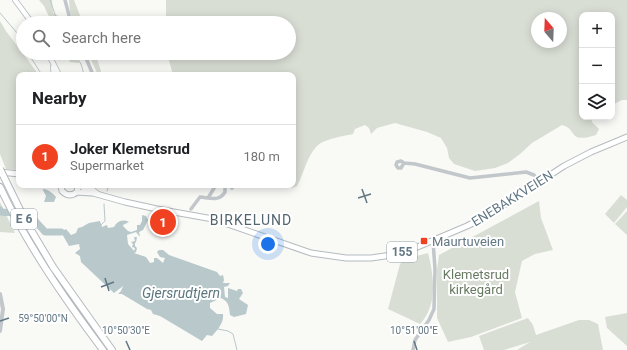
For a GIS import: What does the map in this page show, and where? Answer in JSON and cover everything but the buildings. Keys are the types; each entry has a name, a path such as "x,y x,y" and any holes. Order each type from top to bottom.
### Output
{"highway":[{"name":"E 6","path":"0,171 25,220 53,267 112,350"},
{"name":"E 6","path":"0,187 18,223 46,270 103,350"}],"main road":[{"path":"15,0 27,16"},
{"path":"51,60 57,72"},
{"path":"53,65 54,72"},
{"name":"ENEBAKKVEIEN","path":"84,188 95,193 157,209 213,219 310,253 361,259 381,257 408,251 433,241 487,216 539,181 580,157 627,137"},
{"path":"0,171 16,174"},
{"name":"ENEBAKKVEIEN","path":"61,188 64,193 69,195 77,192 95,193"},
{"name":"ENEBAKKVEIEN","path":"77,192 78,188"},
{"path":"90,188 95,193"}],"street":[{"path":"65,0 69,16"},
{"path":"87,60 93,72"},
{"path":"404,163 415,164 470,178 526,172 534,175 539,181"},
{"path":"208,198 214,188"},
{"path":"191,208 199,198 216,199 220,197 225,192 225,188"},
{"path":"413,350 415,340 429,320 434,309 435,269 433,241"},
{"path":"0,294 3,309 0,331"}],"green space":[{"path":"39,0 52,0 53,13 58,16 49,16"},
{"path":"69,0 74,0 80,16 72,16"},
{"path":"166,0 627,0 627,100 622,100 615,104 615,12 579,12 579,120 592,120 599,129 596,135 581,138 577,137 567,127 562,125 532,143 508,163 495,168 475,171 454,164 449,158 447,148 441,138 427,132 395,123 377,128 371,134 369,128 365,125 355,129 353,134 329,140 317,146 308,160 296,186 296,72 172,72 169,60 296,60 296,16 166,16"},
{"path":"0,21 16,44 16,60 28,60 37,72 16,72 16,170 6,169 0,154"},
{"path":"69,60 78,60 79,63 70,62"},
{"path":"91,60 97,60 101,71 97,72"},
{"path":"621,195 627,200 627,207 614,223 605,214"},
{"name":"Klemetsrud kirkegård","path":"539,201 541,218 553,250 535,254 522,261 515,292 522,318 471,337 448,342 437,318 437,270 439,255"},
{"path":"0,202 15,233 0,232"},
{"path":"627,211 627,235 615,224"},
{"name":"Klemetsrud kirkegård","path":"428,253 433,281 432,299 430,308 420,324 388,309 400,264 405,259"},
{"path":"627,313 627,346 607,328 605,317"},
{"path":"528,318 533,325 536,335 579,320 589,320 598,324 603,350 517,350 530,342 504,350 484,350 479,336"}],"water":[{"path":"43,189 49,191 56,197 54,202 44,202 46,196"},
{"name":"Gjersrudtjern","path":"142,215 146,216 148,220 143,230 139,232 140,237 136,232 127,235 128,244 134,251 135,248 132,247 133,244 131,242 135,241 134,237 137,237 135,246 137,248 136,252 134,253 146,257 150,263 154,262 154,258 157,258 163,263 165,258 160,257 157,252 159,250 163,250 169,255 217,272 220,276 223,275 223,283 230,283 228,286 224,287 225,297 228,298 228,288 237,291 238,289 241,289 243,293 239,299 248,305 246,314 234,317 230,315 226,301 221,298 210,303 210,308 217,314 223,314 223,320 212,336 207,335 202,341 160,316 153,314 151,310 122,294 118,294 123,286 114,293 81,262 80,256 75,253 80,249 79,244 69,246 61,232 66,229 71,235 76,233 78,228 89,223 100,221 102,227 107,225 108,228 114,227 118,222 124,221 129,222 123,226 131,232 137,230 137,225 140,225 142,221"}],"waterway":[{"path":"50,0 56,16"},
{"path":"0,13 16,32"},
{"path":"32,60 40,72"},
{"path":"78,60 83,72"},
{"path":"101,225 105,221 104,204"},
{"path":"0,210 1,212 24,212 31,214 45,232 61,232"},
{"path":"218,329 228,331 233,334 237,350"}],"place":[{"name":"Joker Klemetsrud","path":"163,222"},
{"name":"Maurtuveien","path":"424,241"}],"district":[{"name":"BIRKELUND","path":"251,220"}]}
